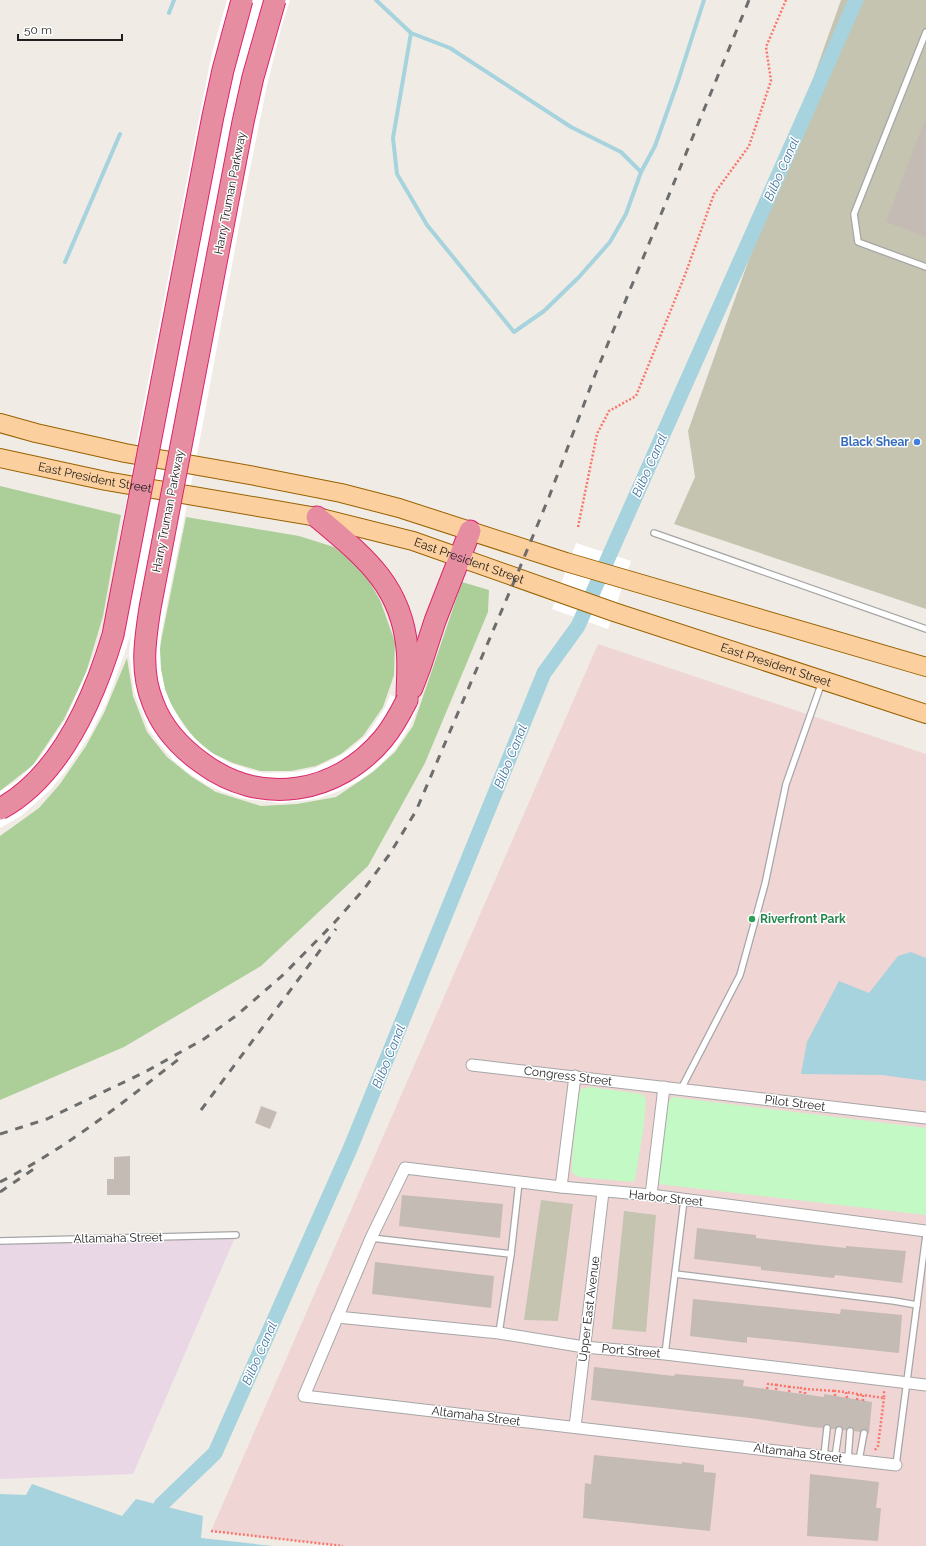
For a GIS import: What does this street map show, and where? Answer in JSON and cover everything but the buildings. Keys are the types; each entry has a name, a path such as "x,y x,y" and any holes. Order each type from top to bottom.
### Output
{"highway":[{"path":"0,809 24,792 42,775 58,756 96,687 114,635 213,116 223,70 242,0"},
{"name":"Harry Truman Parkway","path":"275,0 253,77 245,115 150,608 144,645 144,662 152,703 158,716 172,736 190,755 209,769 244,785 282,790 303,788 327,780 353,766 364,758 383,739 396,721 407,700 420,667 435,621 470,531"},
{"path":"318,517 362,555 379,574 391,591 400,610 405,635 408,665 407,700"}],"main road":[{"path":"0,423 36,433 125,453 341,493 400,508 569,562 926,667"},
{"name":"East President Street","path":"0,458 113,482 318,517 413,541 614,612 926,714"}],"street":[{"name":"Congress Street","path":"472,1065 664,1087"},
{"path":"561,1187 575,1076"},
{"name":"Pilot Street","path":"664,1087 926,1118"},
{"path":"651,1195 664,1087"},
{"name":"Harbor Street","path":"405,1168 603,1192 651,1195 926,1231"},
{"name":"Altamaha Street","path":"405,1168 371,1238 304,1396 896,1465"},
{"name":"Upper East Avenue","path":"575,1427 603,1192"},
{"name":"Port Street","path":"337,1317 499,1334 584,1347 665,1354 926,1385"}],"lane":[{"path":"926,32 854,214 858,242 926,267"},
{"path":"654,533 926,629"},
{"path":"681,1089 727,1003 740,975 765,884 786,784 823,680"},
{"path":"499,1334 511,1254 519,1182"},
{"path":"665,1354 684,1200"},
{"name":"Altamaha Street","path":"0,1241 236,1235"},
{"path":"896,1465 926,1235"},
{"path":"371,1238 511,1254"},
{"path":"675,1274 894,1301 917,1306"},
{"path":"824,1456 827,1428"},
{"path":"835,1458 838,1430"},
{"path":"850,1431 854,1460"},
{"path":"854,1460 864,1433"}],"path":[{"path":"578,527 597,434 609,411 636,396 685,275 714,194 749,146 771,81 766,47 786,0"},
{"path":"767,1389 768,1384 846,1392 884,1398 886,1381"},
{"path":"776,1390 777,1385"},
{"path":"789,1392 790,1387"},
{"path":"800,1394 801,1388"},
{"path":"805,1389 805,1394"},
{"path":"835,1391 835,1396"},
{"path":"846,1392 847,1398"},
{"path":"857,1400 858,1394"},
{"path":"863,1401 864,1395"},
{"path":"211,1531 343,1546"}],"shaded area":[{"path":"841,0 926,0 926,609 674,524 695,477 688,431"},
{"path":"598,644 926,754 926,1546 343,1546 211,1531"},
{"path":"541,1200 573,1204 558,1321 524,1320"},
{"path":"624,1211 656,1215 646,1332 612,1329"},
{"path":"236,1235 133,1474 0,1479 0,1241"}],"green space":[{"path":"0,486 121,515 103,616 86,673 64,719 33,765 0,791"},
{"path":"186,517 299,536 334,547 362,569 380,600 395,642 394,675 383,707 363,736 341,754 316,766 291,771 260,771 233,763 212,753 192,736 172,707 165,689 160,665 160,646"},
{"path":"462,582 489,590 488,612 425,763 368,866 261,966 124,1047 0,1100 0,836 39,808 60,784 86,746 104,713 127,658 133,696 147,732 167,757 192,777 216,792 261,806 297,804 336,797 373,772 395,752 413,726"},
{"path":"590,1087 642,1094 646,1099 644,1125 635,1180 632,1182 579,1177 572,1173 578,1096 581,1089"},
{"path":"672,1097 926,1128 926,1215 658,1184 666,1107"}],"water":[{"path":"911,952 926,958 926,1081 882,1075 801,1074 807,1042 839,981 869,993 898,956"},
{"path":"32,1484 122,1516 136,1499 203,1516 201,1538 273,1546 0,1546 0,1494 26,1495"}],"pier":[{"path":"227,0 290,0 281,28 266,90 245,194 200,439 161,635 161,670 165,690 183,725 201,745 230,763 264,773 296,772 315,768 349,750 366,736 385,708 390,695 419,705 409,727 396,748 380,765 359,781 339,791 317,799 282,803 245,799 205,784 187,772 172,759 149,730 134,691 129,653 131,633 107,702 90,735 66,771 49,791 21,816 0,828 0,791 18,780 39,759 66,718 95,652 104,624 142,413 197,128 212,53"},
{"path":"576,543 631,561 608,629 552,609"}],"waterway":[{"path":"169,13 174,0"},
{"path":"376,0 411,33"},
{"path":"641,172 621,152 571,127 450,48 411,33 393,138 397,174 427,225 514,332 544,311 579,277 610,242 626,214 641,172 655,146 704,0"},
{"name":"Bilbo Canal","path":"161,1505 215,1453 350,1149 544,673 578,626 856,0"},
{"path":"65,262 120,134"}],"railway":[{"path":"0,1134 47,1119 145,1072 204,1039 237,1015 284,974 334,923 364,889 389,855 416,811 516,577 549,497 595,375 749,0"},
{"path":"201,1110 336,929"},
{"path":"0,1182 25,1169 72,1139 184,1055"},
{"path":"0,1192 38,1166"}],"place":[{"name":"Black Shear","path":"917,442"},
{"name":"Riverfront Park","path":"752,919"}]}
